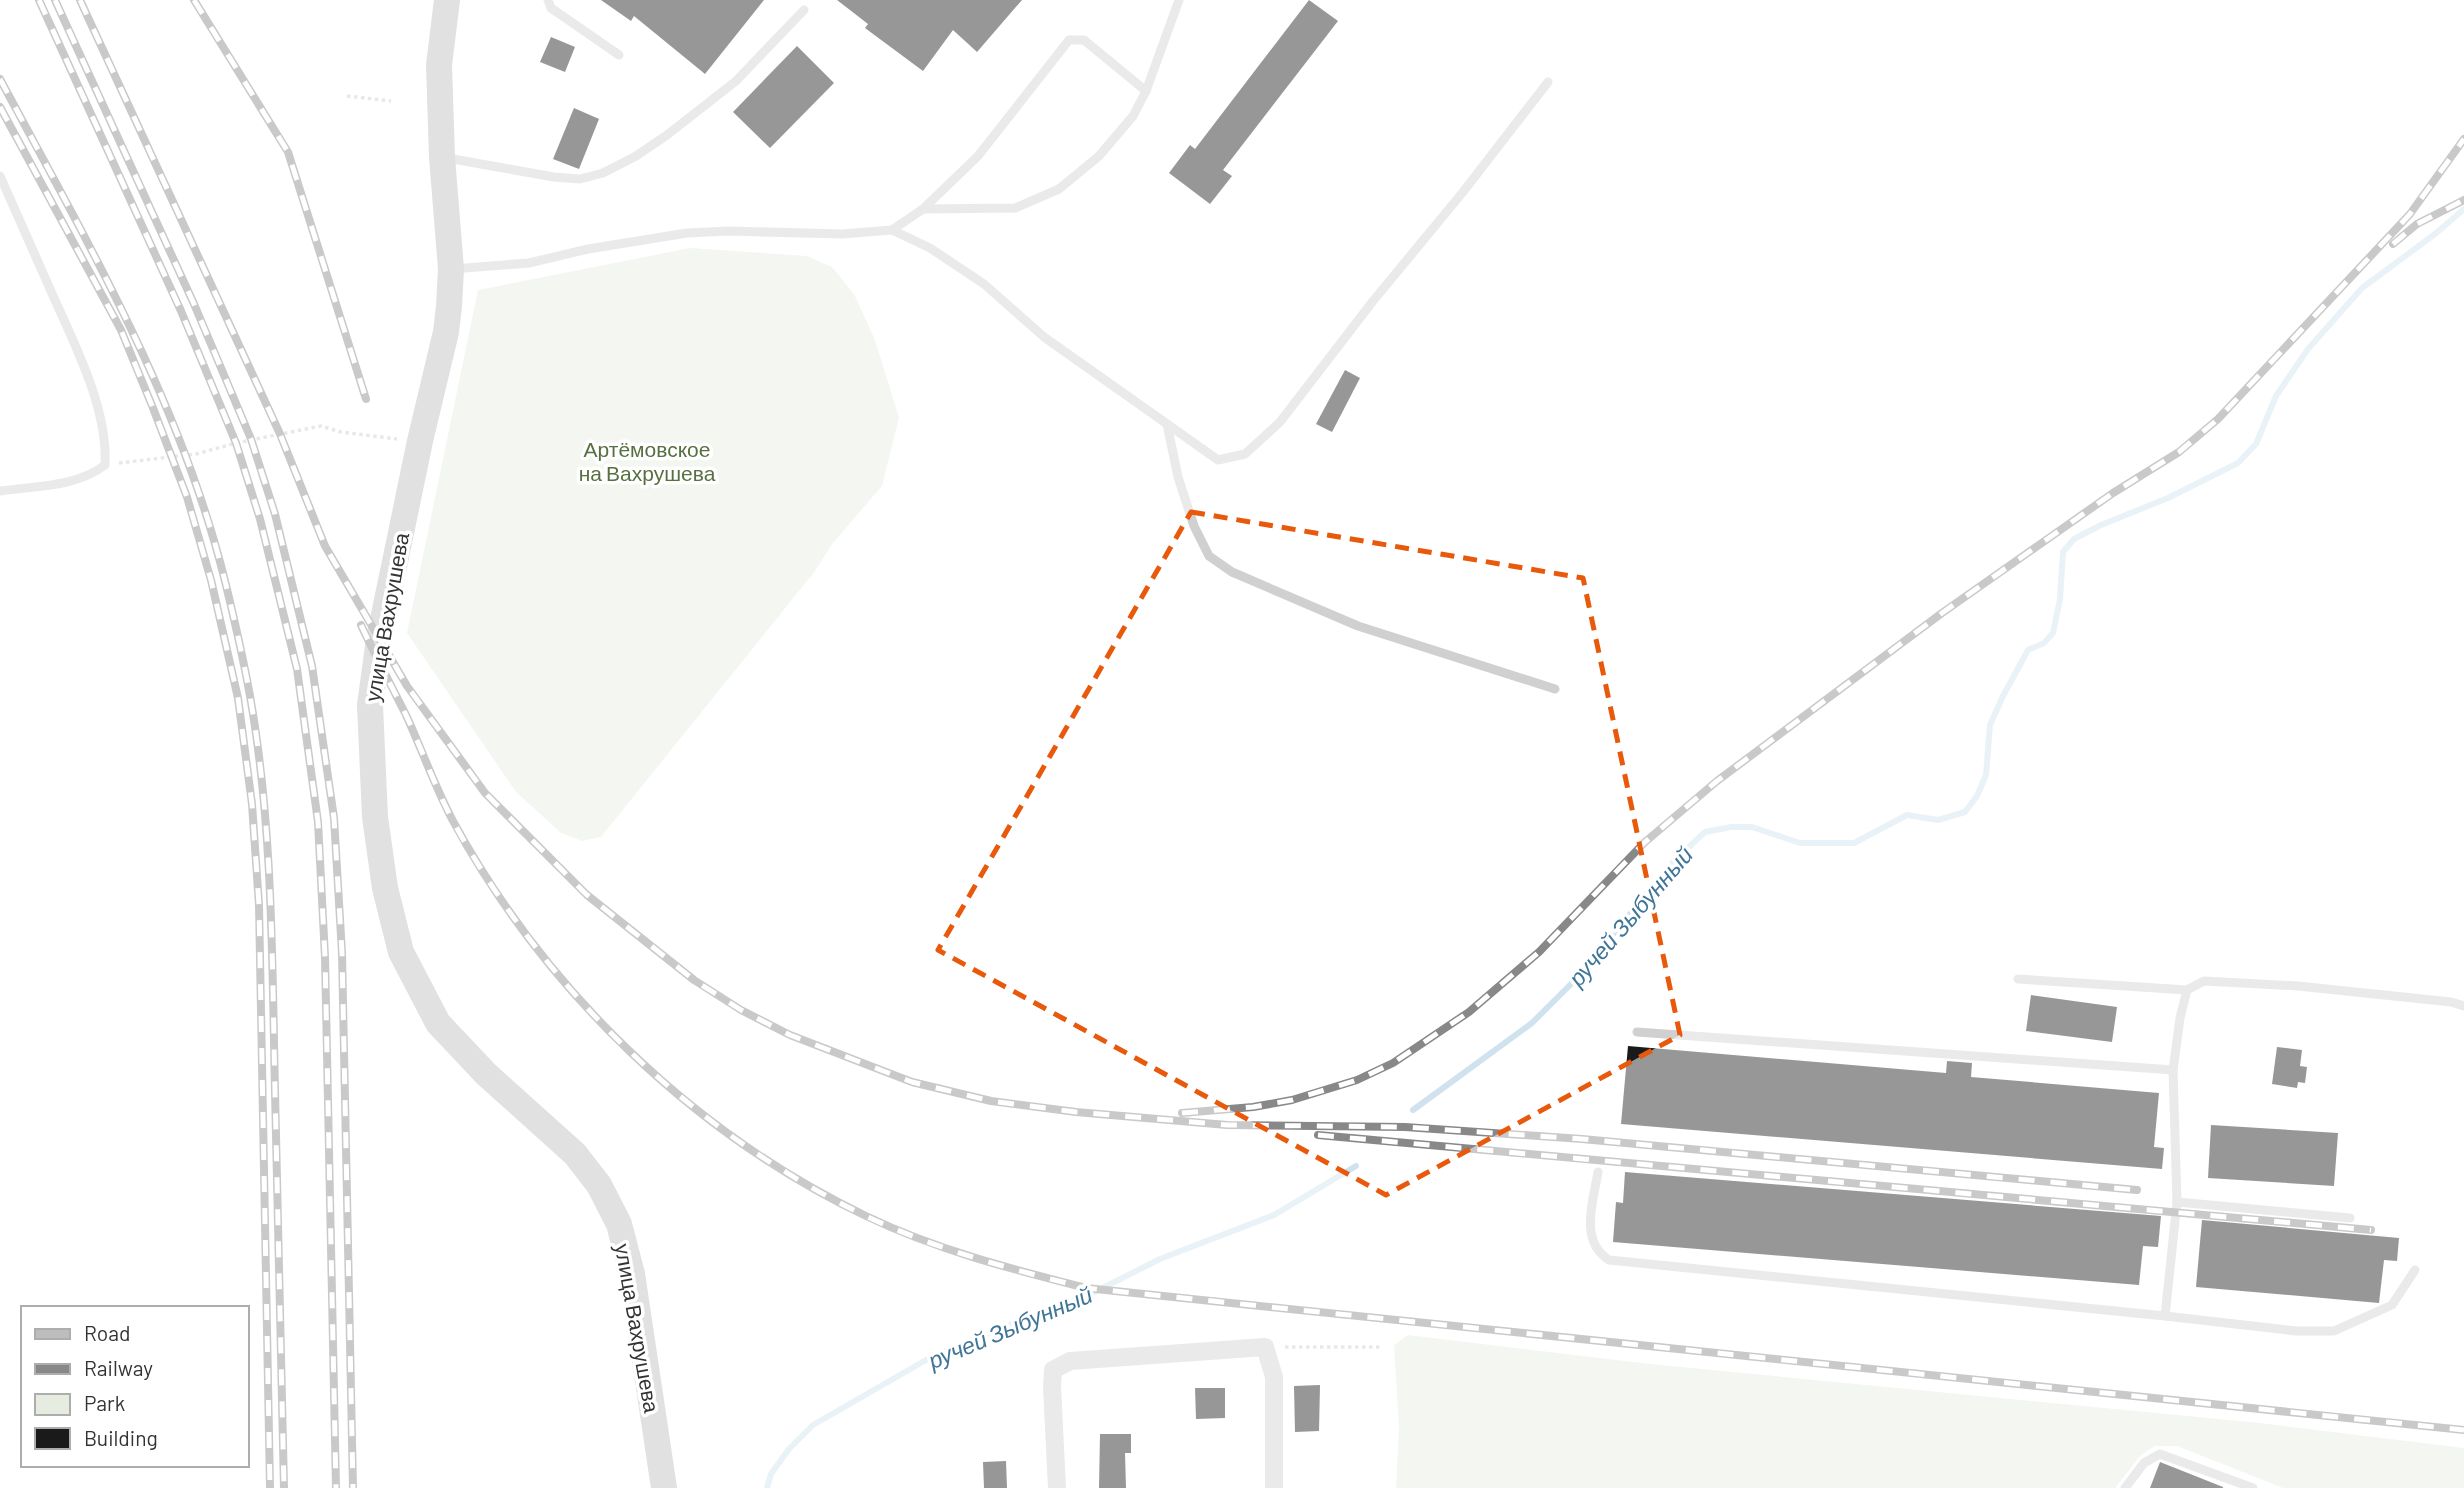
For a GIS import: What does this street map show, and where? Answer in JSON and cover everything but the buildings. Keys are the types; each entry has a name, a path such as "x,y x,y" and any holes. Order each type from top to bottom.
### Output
{"main road":[{"name":"улица Вахрушева","path":"447,0 439,65 450,269 446,332 420,441 379,639 370,705 374,817 384,888 401,952 438,1023 486,1074 575,1154 599,1185 619,1224 632,1274 664,1488"}],"street":[{"path":"1057,1488 1052,1387 1054,1370 1070,1361 1265,1347 1274,1377 1275,1488"}],"lane":[{"path":"548,0 551,8 619,55"},
{"path":"923,209 1015,208 1059,189 1098,156 1133,116 1146,91 1179,0"},
{"path":"442,157 554,177 580,179 603,173 636,156 667,135 736,81 804,10"},
{"path":"450,269 529,263 587,249 687,233 729,231 842,234 892,230 923,209 978,156 1069,40 1084,40 1146,91"},
{"path":"892,230 930,248 984,284 1044,337 1218,460 1245,454 1280,422 1373,300 1464,192 1548,82"},
{"path":"0,176 77,350 104,433 105,465 89,477 0,491"},
{"path":"1167,424 1178,477 1194,526 1209,556 1232,572 1358,626 1555,689"},
{"path":"2018,979 2187,990 2204,981 2298,986 2451,1002 2464,1006"},
{"path":"2165,1316 2177,1202 2173,1070 2187,990"},
{"path":"1637,1032 2173,1070"},
{"path":"1598,1172 1589,1231 1598,1254 1609,1260 2297,1331 2334,1331 2392,1305 2415,1270"},
{"path":"2177,1202 2350,1218"},
{"path":"2125,1488 2144,1463 2160,1454 2253,1488"}],"path":[{"path":"348,96 391,101"},
{"path":"105,465 196,454 321,426 341,432 420,441"},
{"path":"1265,1347 1382,1347"}],"highlighted area":[{"path":"1191,512 1583,578 1680,1035 1386,1195 938,950"}],"green space":[{"name":"Артёмовское на Вахрушева","path":"690,248 807,256 832,267 854,294 875,340 899,418 882,486 833,543 815,571 601,837 582,841 561,833 516,792 407,633 478,290"},
{"path":"1408,1335 1650,1364 2260,1423 2464,1448 2464,1488 2283,1488 2177,1446 2155,1446 2141,1455 2115,1488 1396,1488 1399,1428 1394,1345"}],"waterway":[{"name":"ручей Зыбунный","path":"1413,1110 1532,1023 1575,980 1674,861 1705,832 1731,827 1752,827 1800,843 1854,843 1907,815 1938,820 1965,812 1977,796 1986,775 1990,725 2003,696 2028,650 2044,643 2053,633 2060,599 2063,552 2074,539 2101,525 2168,498 2238,463 2256,444 2276,396 2308,349 2362,288 2464,209"},
{"name":"ручей Зыбунный","path":"767,1488 771,1474 789,1449 813,1425 933,1356 1012,1324 1049,1315 1160,1259 1274,1215 1356,1166"}],"railway":[{"path":"39,0 181,311 236,443 260,519 297,669 318,822 325,957 336,1488"},
{"path":"55,0 194,304 251,439 275,514 312,666 334,818 342,953 353,1488"},
{"path":"80,0 280,434 325,546 407,686 485,793 587,895 694,980 741,1010 790,1035 912,1082 991,1101 1076,1112 1227,1125 1405,1127 1582,1139 2137,1190"},
{"path":"194,0 288,152 366,399"},
{"path":"0,79 98,262 157,386 183,449 206,514 225,581 250,696 263,794 270,893 284,1488"},
{"path":"0,107 121,330 153,408 187,497 211,580 238,698 252,804 259,905 270,1488"},
{"path":"1182,1113 1253,1107 1292,1100 1357,1080 1393,1063 1469,1012 1539,952 1645,842 1717,781 1942,613 2113,493 2179,452 2218,419 2410,214 2464,139"},
{"path":"2393,244 2417,224 2464,200"},
{"path":"361,625 406,715 453,821 490,883 532,942 578,998 629,1051 684,1099 741,1143 802,1182 866,1216 920,1239 1002,1266 1086,1288 2464,1430"},
{"path":"1318,1135 2371,1230"}]}
